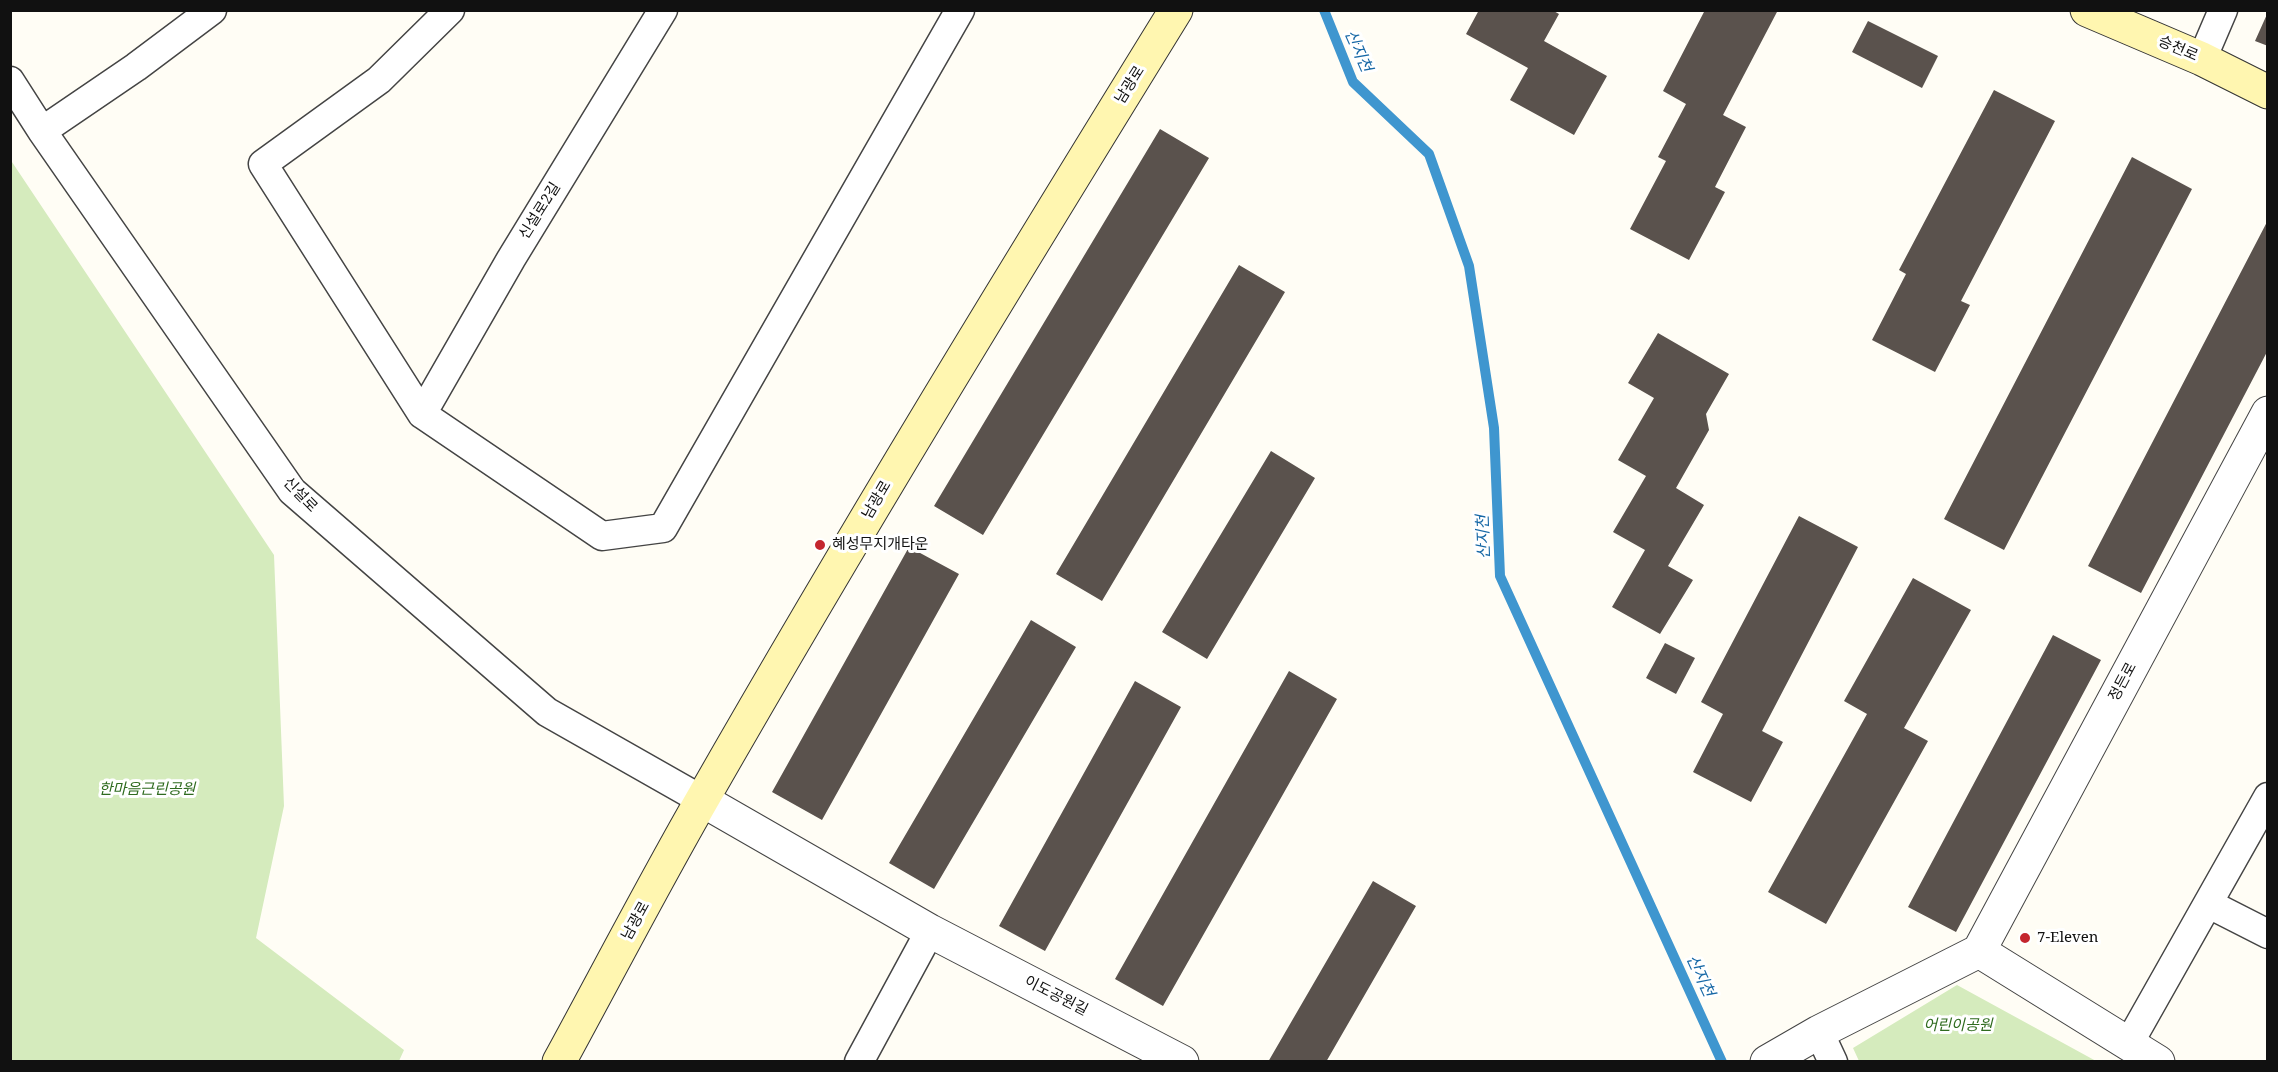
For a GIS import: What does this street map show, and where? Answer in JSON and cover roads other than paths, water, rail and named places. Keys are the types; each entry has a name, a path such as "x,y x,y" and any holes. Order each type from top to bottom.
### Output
{"main road":[{"name":"남광로","path":"560,1062 702,800 916,434 1176,10"},
{"name":"승천로","path":"2087,10 2202,59 2268,92"}],"street":[{"path":"42,131 136,67 212,10"},
{"path":"450,10 379,80 263,164 422,414 602,536 663,528 960,10"},
{"name":"신설로2길","path":"422,414 511,259 663,10"},
{"path":"2202,59 2223,10"},
{"name":"신설로","path":"10,81 42,131 292,491 547,712 702,800"},
{"name":"정든로","path":"1979,951 2268,413"},
{"path":"2128,1045 2268,797"},
{"name":"이도공원길","path":"702,800 930,931 1182,1062"},
{"path":"2209,904 2268,934"},
{"path":"858,1062 930,931"},
{"path":"1767,1062 1819,1032 1979,951 2158,1062"},
{"path":"1819,1032 1833,1062"}],"waterway":[{"name":"산지천","path":"1324,10 1353,82 1429,154 1469,266 1494,428 1500,576 1722,1062"}],"place":[{"name":"혜성무지개타운","path":"820,545"},
{"name":"7-Eleven","path":"2025,938"}],"park label":[{"name":"한마음근린공원","path":"147,790"},
{"name":"어린이공원","path":"1958,1026"}]}
